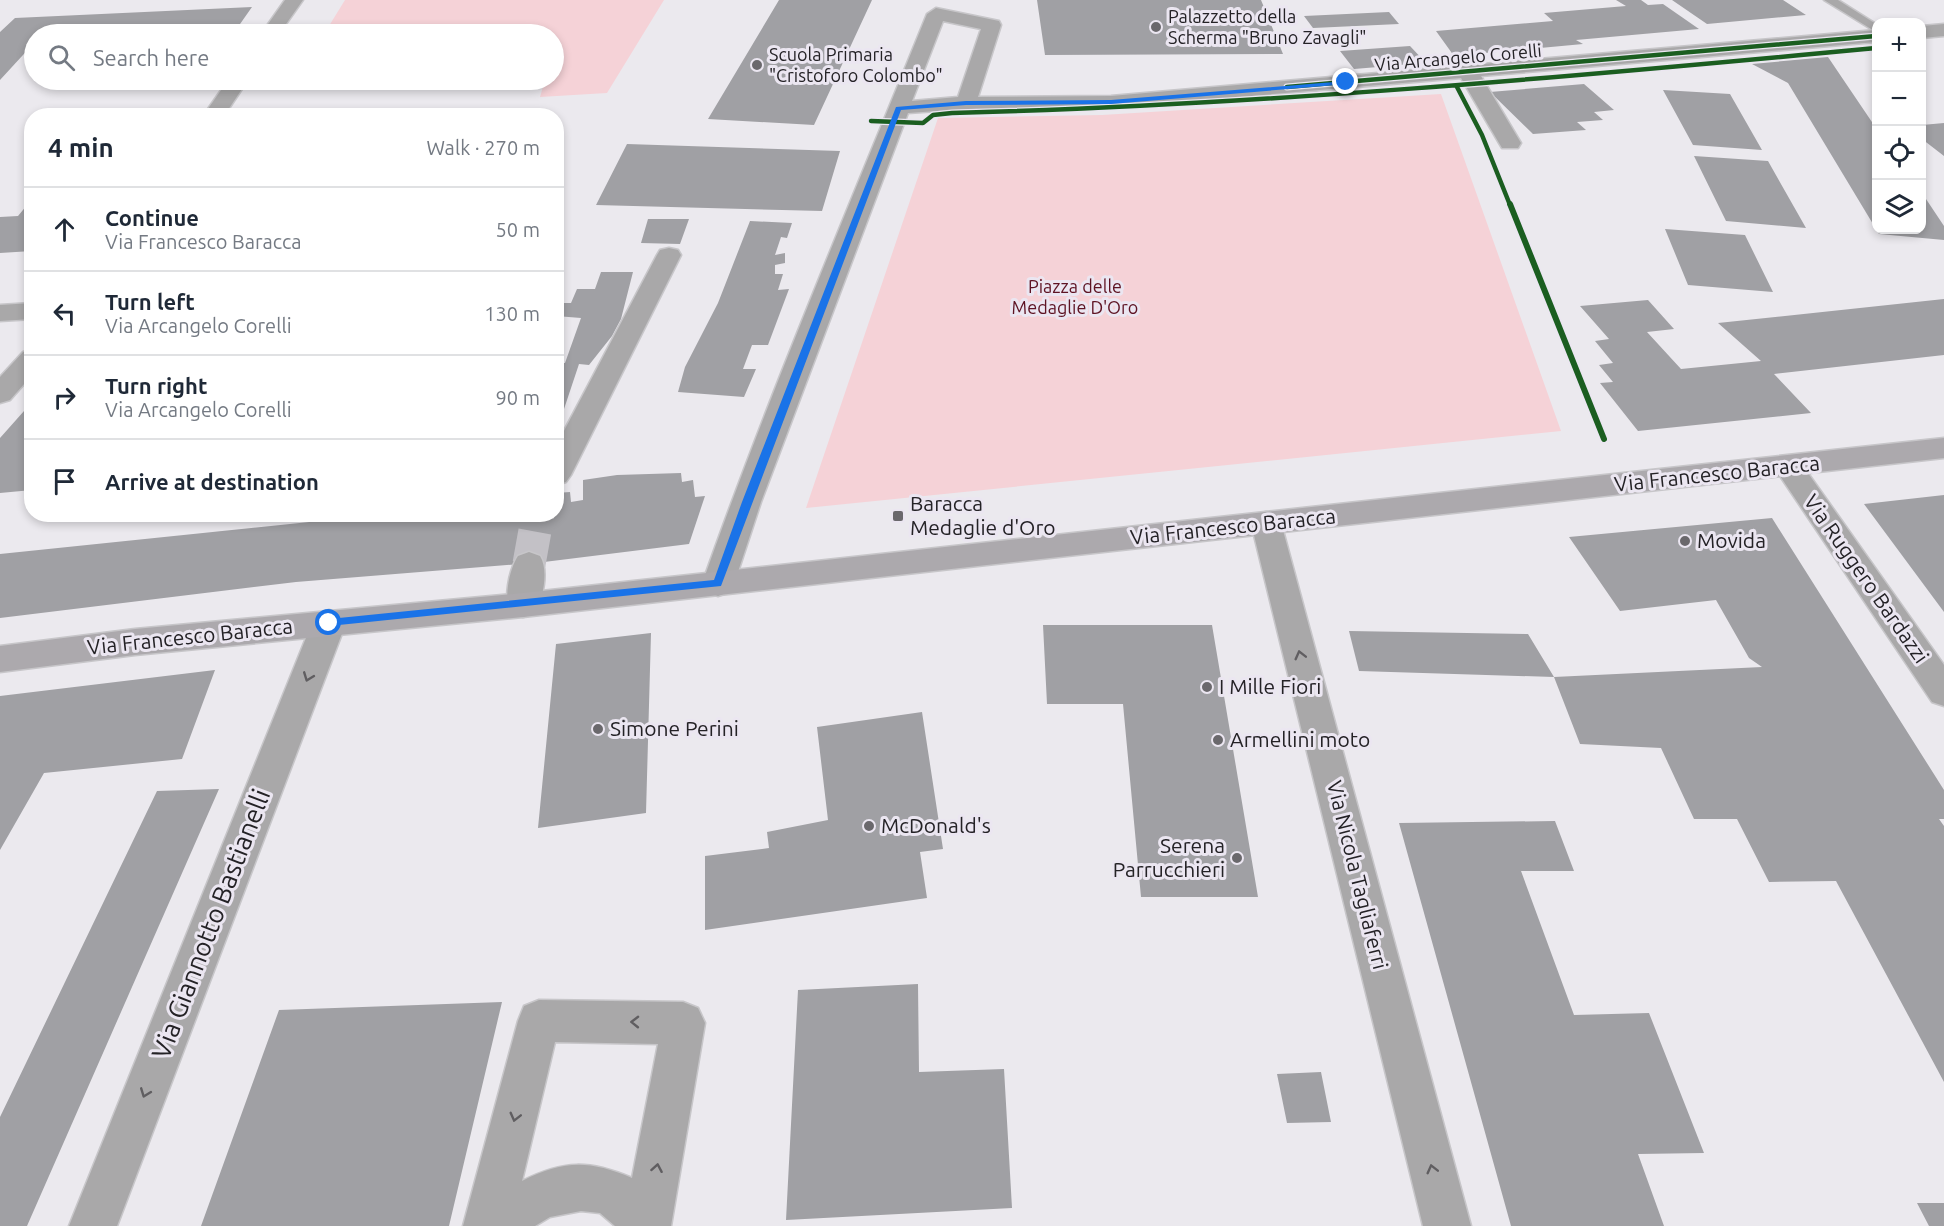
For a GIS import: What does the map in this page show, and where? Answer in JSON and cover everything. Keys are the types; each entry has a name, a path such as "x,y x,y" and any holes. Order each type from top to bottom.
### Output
{"main road":[{"name":"Via Francesco Baracca","path":"0,658 718,584 1944,448"}],"street":[{"path":"277,24 294,0"},
{"path":"718,584 746,502 936,14 992,25 966,103"},
{"path":"1926,32 1944,30"},
{"name":"Via Arcangelo Corelli","path":"898,108 966,103 1111,102 1872,36"},
{"name":"Via Arcangelo Corelli","path":"1467,72 1478,86 1510,143"},
{"path":"219,108 231,90"},
{"path":"564,459 669,255"},
{"path":"0,313 24,312"},
{"path":"0,394 24,367"},
{"name":"Via Ruggero Bardazzi","path":"1788,466 1944,692"},
{"name":"Via Nicola Tagliaferri","path":"1266,524 1447,1226"},
{"path":"523,605 529,564"},
{"name":"Via Giannotto Bastianelli","path":"93,1226 329,623"},
{"path":"487,1226 539,1021 682,1023 647,1226"},
{"path":"500,1226 535,1197 569,1187 601,1189 628,1204 642,1226"}],"lane":[{"path":"1830,0 1872,26"}],"green space":[{"path":"345,0 664,0 607,93 540,97 542,90 564,90 564,24 330,24"},
{"name":"Piazza delle Medaglie D'Oro","path":"1441,94 1561,431 806,508 938,118 1102,115"}],"building":[{"path":"779,0 872,0 814,125 708,119"},
{"name":"Palazzetto della Scherma \"Bruno Zavagli\"","path":"1037,0 1261,0 1283,54 1045,55"},
{"path":"1616,0 1641,0 1648,5 1663,4 1699,29 1576,40 1583,44 1454,56 1436,31 1553,21 1544,13 1626,6"},
{"path":"1672,0 1783,0 1806,15 1707,24"},
{"path":"252,7 240,24 24,24 24,54 0,80 0,32 15,18"},
{"path":"1389,12 1399,24 1313,28 1304,16"},
{"path":"1410,46 1426,63 1354,69 1340,51"},
{"path":"1828,57 1872,122 1872,222 1788,83 1752,64"},
{"path":"1584,84 1614,110 1594,112 1603,120 1577,122 1586,130 1533,134 1490,92"},
{"path":"1663,90 1730,94 1762,150 1693,145"},
{"path":"1944,123 1944,156 1926,142 1926,125"},
{"path":"627,144 840,151 822,211 596,205"},
{"path":"1694,156 1768,161 1806,228 1726,221"},
{"path":"1926,199 1944,226 1944,240 1879,234 1926,234"},
{"path":"24,209 24,252 0,253 0,217 18,216"},
{"path":"648,219 689,219 680,244 641,243"},
{"path":"750,221 792,223 787,238 781,237 775,255 785,253 785,263 775,265 775,274 783,274 778,290 789,289 768,345 752,345 743,369 756,369 744,397 678,392 685,367 718,303"},
{"path":"1665,229 1745,235 1773,292 1688,285"},
{"path":"601,272 633,272 621,319 612,336 589,365 579,364 564,409 564,363 581,318 564,317 564,303 571,303 577,289 595,289"},
{"path":"1944,299 1944,355 1774,374 1811,413 1638,431 1600,383 1613,382 1599,365 1613,363 1595,341 1609,339 1580,306 1648,300 1674,329 1647,332 1681,369 1761,361 1718,323"},
{"path":"24,411 24,491 0,493 0,438"},
{"path":"681,473 682,482 693,480 695,497 705,496 689,544 544,562 296,582 0,618 0,554 309,522 564,522 564,492 570,492 571,502 583,500 583,480 617,475"},
{"path":"1944,495 1944,612 1864,504"},
{"path":"1772,518 1944,790 1944,819 1939,819 1944,826 1944,1082 1836,881 1769,882 1737,819 1694,819 1661,748 1580,744 1554,677 1762,667 1749,658 1716,600 1620,611 1569,537"},
{"path":"1043,625 1212,625 1258,897 1141,897 1123,704 1047,704"},
{"path":"1349,631 1528,634 1554,677 1359,671"},
{"name":"Simone Perini","path":"651,633 646,813 538,828 556,644"},
{"path":"215,670 182,759 44,773 0,850 0,696"},
{"name":"McDonald's","path":"922,712 943,849 920,852 927,898 705,930 705,856 769,848 767,832 828,820 817,727"},
{"path":"219,789 27,1226 0,1226 0,1117 157,791"},
{"path":"1555,821 1574,871 1521,871 1574,1015 1649,1013 1704,1153 1638,1154 1664,1226 1511,1226 1399,823"},
{"path":"918,984 919,1072 1004,1069 1012,1208 786,1220 798,990"},
{"path":"502,1002 449,1226 201,1226 279,1010"},
{"path":"1321,1072 1331,1122 1287,1123 1277,1074"},
{"path":"1917,1203 1944,1203 1944,1226 1929,1226"}],"tunnel":[{"path":"529,564 537,522"}],"cycle path":[{"path":"1287,87 1872,36"},
{"path":"871,121 923,123 933,115 952,113 1103,109 1457,87 1872,48"},
{"path":"1457,87 1482,135 1604,439"}],"place":[{"name":"Palazzetto della Scherma \"Bruno Zavagli\"","path":"1156,27"},
{"name":"Scuola Primaria \"Cristoforo Colombo\"","path":"757,65"},
{"name":"Baracca Medaglie d'Oro","path":"898,516"},
{"name":"Movida","path":"1685,541"},
{"name":"I Mille Fiori","path":"1207,687"},
{"name":"Simone Perini","path":"598,729"},
{"name":"Armellini moto","path":"1218,740"},
{"name":"McDonald's","path":"869,826"},
{"name":"Serena Parrucchieri","path":"1237,858"}],"route":[{"path":"329,623 718,584 746,502 898,108 966,103 1111,102 1346,82"}]}
